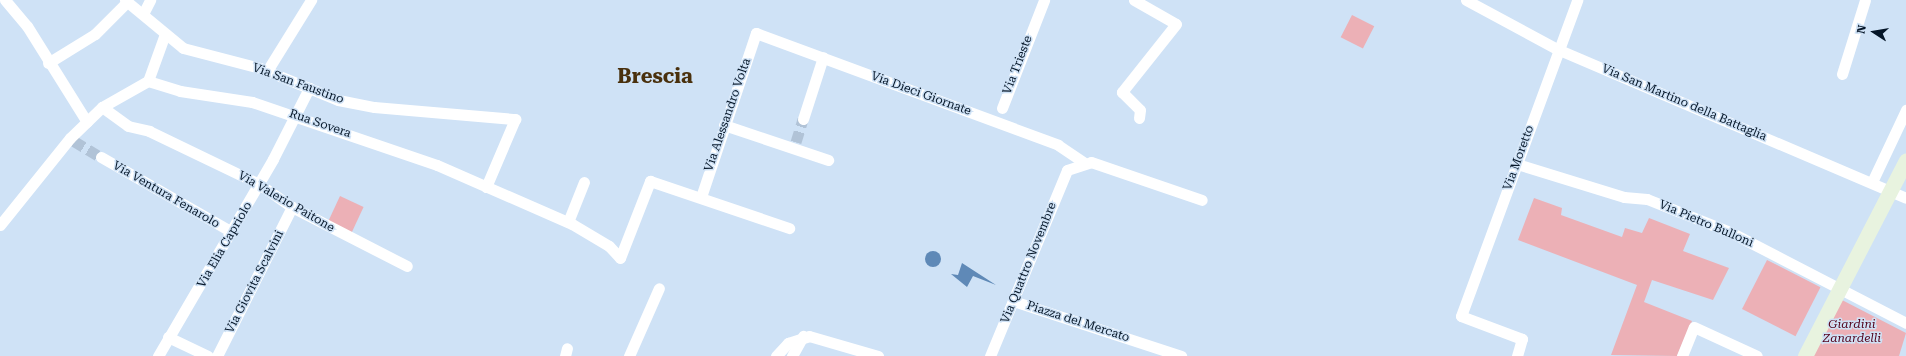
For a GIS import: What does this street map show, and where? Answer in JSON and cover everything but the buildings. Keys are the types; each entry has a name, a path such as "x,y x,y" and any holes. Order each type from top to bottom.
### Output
{"main road":[{"path":"1804,356 1906,160"}],"street":[{"path":"5,0 27,26 48,63 87,122"},
{"path":"144,14 150,0"},
{"path":"267,71 311,0"},
{"name":"Via Trieste","path":"1002,108 1034,21 1044,0"},
{"path":"1134,0 1176,24 1122,92 1140,110 1139,118"},
{"name":"Via San Martino della Battaglia","path":"1466,0 1557,49 1872,182 1906,198"},
{"name":"Via Moretto","path":"1518,356 1522,339 1461,316 1517,164 1557,49 1577,0"},
{"path":"1842,74 1865,0"},
{"path":"48,63 95,34 126,1"},
{"name":"Via San Faustino","path":"126,1 144,14 164,34 183,48 202,56 267,71 338,100 374,107 514,119 486,187"},
{"name":"Via Dieci Giornate","path":"756,33 1058,145 1083,162 1202,200"},
{"name":"Via Alessandro Volta","path":"701,196 756,33"},
{"path":"0,224 102,106 148,81 164,34"},
{"path":"804,119 823,58"},
{"name":"Rua Sovera","path":"148,81 180,91 252,102 296,115 437,165 568,222 609,246 620,258 650,181 701,196"},
{"name":"Via Elia Capriolo","path":"158,356 232,232 296,115 309,88"},
{"name":"Via Valerio Paitone","path":"102,106 128,126 149,131 259,184 292,207 406,266"},
{"path":"1872,182 1906,110"},
{"path":"724,125 795,145 828,160"},
{"name":"Via Ventura Fenarolo","path":"101,157 232,232"},
{"name":"Via Quattro Novembre","path":"990,356 1067,170 1083,162"},
{"name":"Via Pietro Bulloni","path":"1517,164 1624,197 1647,199 1730,232 1906,323"},
{"path":"568,222 584,182"},
{"path":"701,196 789,228"},
{"name":"Via Giovita Scalvini","path":"217,356 292,207"},
{"path":"629,356 659,288"},
{"name":"Piazza del Mercato","path":"1013,301 1181,356"},
{"path":"1682,356 1694,328 1757,356"},
{"path":"792,356 803,336"},
{"path":"776,356 788,343 803,336 878,356"},
{"path":"168,337 208,356"}],"green space":[{"path":"1352,15 1374,26 1363,49 1341,37"},
{"path":"340,196 364,207 350,237 326,226"},
{"path":"1534,198 1562,208 1561,215 1622,237 1625,228 1642,233 1649,218 1690,234 1683,251 1729,268 1713,300 1652,280 1644,302 1692,321 1677,356 1611,355 1637,285 1518,240"},
{"path":"1767,260 1820,287 1795,336 1742,309"},
{"name":"Giardini Zanardelli","path":"1842,300 1906,333 1899,356 1813,356"}],"water":[{"path":"933,251 939,253 941,259 939,265 933,267 927,265 925,259 927,253"},
{"path":"962,263 996,285 973,276 967,287 951,274 958,275"}],"tunnel":[{"path":"796,142 803,119"},
{"path":"74,141 101,157"}],"district":[{"name":"Brescia","path":"655,76"}]}
